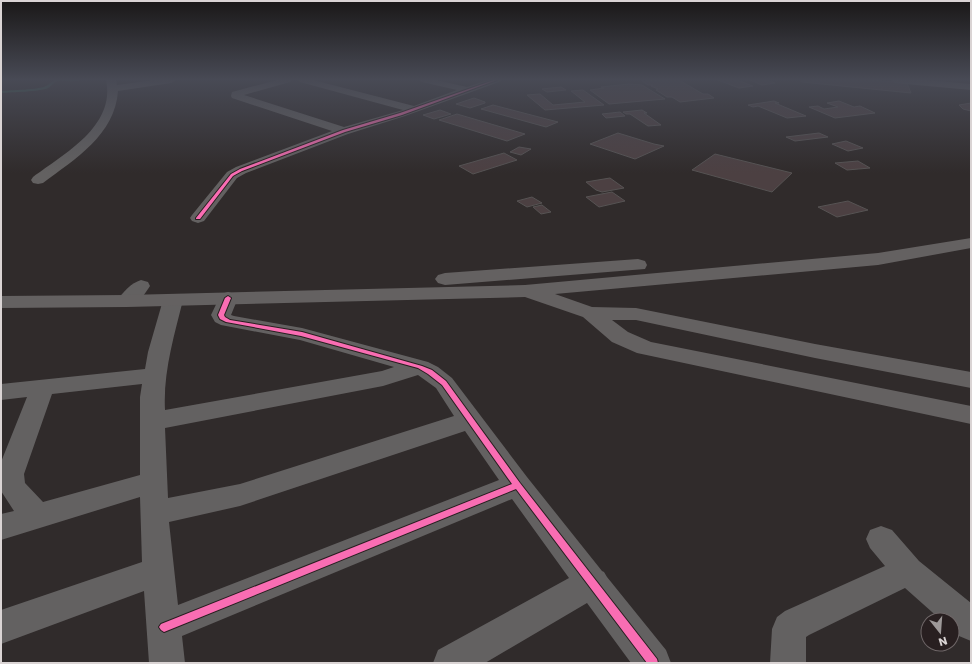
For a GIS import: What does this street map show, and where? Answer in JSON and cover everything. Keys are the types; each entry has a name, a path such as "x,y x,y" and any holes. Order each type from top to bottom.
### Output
{"main road":[{"path":"1,289 392,282 510,275 835,248 905,240 971,230"},
{"path":"1,302 127,301 525,291 878,258 971,243"},
{"path":"510,275 525,291 590,313 636,314 815,351 971,380"},
{"path":"590,313 620,337 645,348 971,415"}],"street":[{"path":"38,180 98,132 109,111"},
{"path":"282,111 344,131"},
{"path":"198,218 232,175 241,170 344,131 406,111"},
{"path":"127,301 141,286"},
{"path":"228,298 221,315 222,318 228,321 302,334 420,367 430,372 444,383 517,485 593,582 653,663"},
{"path":"167,663 154,513 152,397 159,352 173,300"},
{"path":"153,422 383,378 420,367"},
{"path":"1,392 156,375"},
{"path":"38,516 12,487 9,479 43,387"},
{"path":"154,513 240,495 470,420"},
{"path":"1,526 154,482"},
{"path":"164,627 517,485"},
{"path":"881,539 908,570 971,624"},
{"path":"788,663 790,629 797,623 908,570"},
{"path":"1,628 158,571"},
{"path":"451,663 593,582"}],"building":[{"path":"437,111 443,111 451,114 434,119 423,115"},
{"path":"488,111 516,111 558,122 546,127"},
{"path":"644,111 647,113 644,113 661,125 648,126 630,114 623,112"},
{"path":"770,111 794,111 806,116 787,118"},
{"path":"818,111 871,111 875,113 835,118"},
{"path":"620,112 625,116 606,118 602,114"},
{"path":"457,114 525,134 507,141 439,120"},
{"path":"618,133 664,146 635,159 590,144"},
{"path":"819,133 828,137 795,141 786,137"},
{"path":"846,141 863,148 848,151 832,144"},
{"path":"519,147 531,149 521,155 510,152"},
{"path":"504,153 517,160 473,174 459,166"},
{"path":"715,154 792,173 772,192 692,170"},
{"path":"858,161 870,168 847,170 835,163"},
{"path":"610,178 624,188 602,192 596,190 586,182"},
{"path":"612,192 625,201 599,207 586,197"},
{"path":"532,197 542,203 527,207 517,201"},
{"path":"848,201 868,210 837,217 818,207"},
{"path":"542,205 551,212 541,214 533,207"}],"cycle path":[{"path":"198,218 232,175 241,170 344,131 409,111"},
{"path":"228,298 221,315 222,318 228,321 302,334 420,367 430,372 444,383 517,485 653,663"},
{"path":"164,627 517,485"}]}
